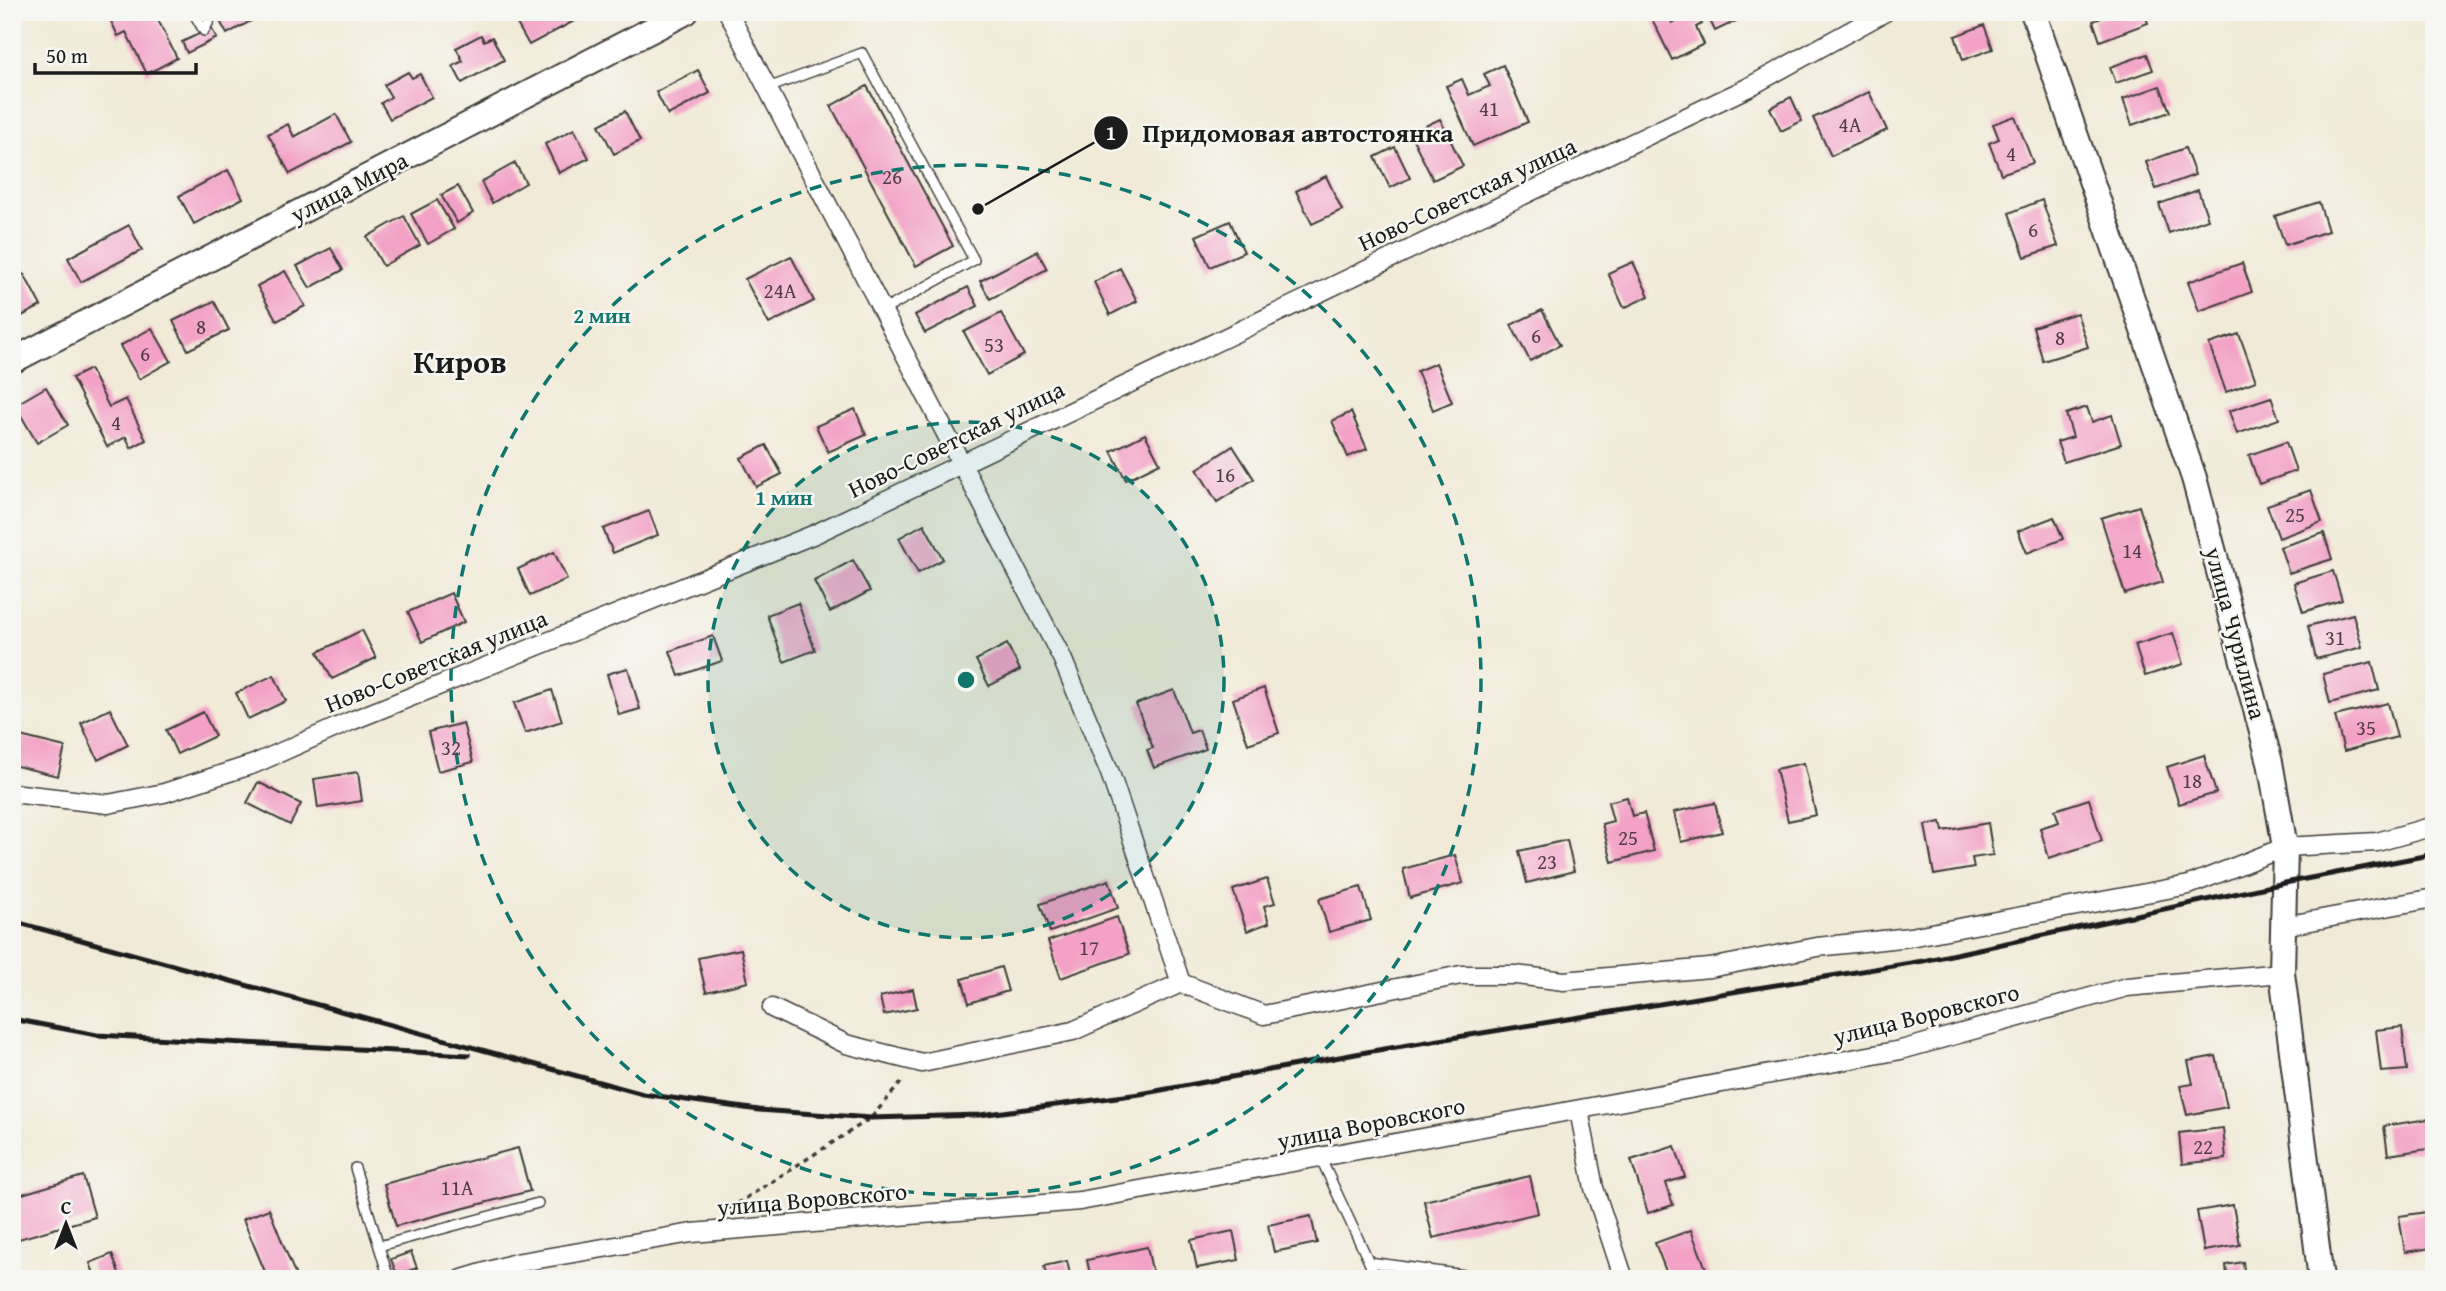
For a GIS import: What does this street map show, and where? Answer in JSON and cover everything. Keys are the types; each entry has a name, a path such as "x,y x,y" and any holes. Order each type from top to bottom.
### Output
{"street":[{"name":"улица Мира","path":"12,361 686,12"},
{"path":"728,12 880,312 1062,658 1110,773 1181,983"},
{"name":"Ново-Советская улица","path":"12,793 108,804 164,793 254,764 351,721 815,534 1747,88 1885,12"},
{"name":"улица Чурилина","path":"2033,12 2194,478 2270,762 2285,847 2282,973 2321,1279"},
{"path":"772,1008 846,1044 922,1063 1073,1031 1181,983 1264,1015 1461,975 1516,975 1564,981 1710,968 1817,947 1910,937 2189,885 2285,847 2377,842 2434,826"},
{"path":"2284,926 2434,898"},
{"name":"улица Воровского","path":"462,1279 515,1263 692,1233 1080,1201 1321,1159 1449,1131 1580,1110 1901,1050 2127,987 2282,973"},
{"path":"1580,1110 1594,1188 1625,1279"}],"lane":[{"path":"193,12 204,31 214,12"},
{"path":"768,88 862,53 974,260 880,312"},
{"path":"1321,1159 1376,1279"},
{"path":"355,1168 388,1279"},
{"path":"379,1245 538,1203"},
{"path":"1369,1262 1494,1279"}],"path":[{"path":"726,1212 871,1118 922,1063"}],"building":[{"path":"124,12 154,12 177,58 147,74 126,32 118,36 110,19"},
{"path":"215,12 261,12 262,15 227,34"},
{"path":"521,12 591,12 529,45 516,22 522,19"},
{"path":"1666,12 1672,23 1696,12 1702,24 1696,27 1704,44 1672,60 1651,17"},
{"path":"1706,12 1755,12 1715,31"},
{"path":"2117,12 2144,12 2148,23 2100,41 2093,21"},
{"path":"1984,25 1993,49 1963,60 1955,36"},
{"path":"211,28 217,38 187,53 182,42"},
{"path":"481,35 484,41 492,37 504,60 462,83 453,66 463,61 456,48"},
{"path":"2147,54 2153,70 2116,83 2110,67"},
{"path":"1503,65 1528,122 1473,146 1446,86 1462,79 1469,95 1490,86 1484,74"},
{"path":"698,70 710,93 668,115 656,92"},
{"path":"408,72 412,78 420,74 432,97 390,119 381,103 391,97 384,85"},
{"path":"867,86 953,246 916,266 831,106"},
{"path":"2160,86 2170,112 2132,125 2123,99"},
{"path":"1869,92 1887,130 1831,156 1813,118"},
{"path":"1791,97 1802,121 1781,131 1770,108"},
{"path":"625,111 640,141 614,154 599,125"},
{"path":"336,114 351,142 290,174 268,134 288,124 294,137"},
{"path":"2015,116 2033,163 2001,174 1989,143 1999,139 1993,124"},
{"path":"1440,119 1463,166 1433,180 1410,133"},
{"path":"574,129 589,158 559,173 545,144"},
{"path":"1395,147 1410,178 1390,188 1375,157"},
{"path":"2185,148 2195,175 2156,189 2146,162"},
{"path":"515,163 526,183 492,203 481,182"},
{"path":"228,170 243,198 194,224 179,196"},
{"path":"1326,176 1342,210 1312,224 1296,191"},
{"path":"458,186 473,213 457,223 441,195"},
{"path":"2198,190 2208,219 2169,233 2159,204"},
{"path":"437,200 454,229 428,244 411,214"},
{"path":"2042,200 2058,246 2025,257 2009,213"},
{"path":"2319,202 2328,231 2285,245 2275,216"},
{"path":"404,216 420,245 383,266 367,237"},
{"path":"1230,221 1244,252 1210,267 1196,236"},
{"path":"129,225 142,250 81,282 68,258"},
{"path":"331,248 343,270 310,288 297,266"},
{"path":"1037,251 1047,269 990,299 980,281"},
{"path":"791,256 814,301 769,324 745,279"},
{"path":"1633,262 1649,296 1624,308 1608,273"},
{"path":"2242,263 2252,292 2199,311 2188,282"},
{"path":"1120,268 1137,301 1110,315 1094,282"},
{"path":"285,271 305,306 277,321 257,286"},
{"path":"24,274 41,306 12,321 12,280"},
{"path":"968,287 978,306 925,333 915,315"},
{"path":"214,301 229,330 188,350 173,321"},
{"path":"1542,310 1560,345 1530,361 1511,325"},
{"path":"1001,313 1024,355 987,375 964,332"},
{"path":"2077,313 2088,347 2043,361 2033,327"},
{"path":"152,328 171,361 139,379 120,346"},
{"path":"2239,334 2256,381 2226,392 2209,344"},
{"path":"1436,363 1452,402 1433,410 1417,371"},
{"path":"90,369 109,407 126,399 146,440 131,448 126,437 107,447 72,378"},
{"path":"46,387 68,425 37,443 15,405"},
{"path":"2271,397 2279,419 2237,434 2229,411"},
{"path":"2087,407 2092,422 2112,415 2121,444 2064,462 2057,442 2073,437 2066,414"},
{"path":"855,409 866,435 828,452 816,426"},
{"path":"1351,412 1367,449 1348,457 1332,421"},
{"path":"1145,434 1160,463 1126,480 1111,451"},
{"path":"2286,442 2296,471 2259,484 2249,455"},
{"path":"766,445 782,474 756,487 741,458"},
{"path":"1233,446 1254,479 1217,502 1197,469"},
{"path":"2311,490 2322,522 2279,538 2267,505"},
{"path":"2139,506 2163,582 2125,594 2101,518"},
{"path":"649,511 658,535 613,553 603,529"},
{"path":"2054,517 2063,539 2027,553 2018,531"},
{"path":"924,524 943,559 918,573 899,538"},
{"path":"2324,533 2332,559 2289,573 2280,547"},
{"path":"554,552 567,579 530,596 518,569"},
{"path":"853,560 870,591 830,612 814,581"},
{"path":"2333,571 2342,600 2303,612 2294,583"},
{"path":"451,593 464,622 422,642 408,612"},
{"path":"798,603 815,650 784,662 767,615"},
{"path":"2353,614 2362,647 2316,659 2308,626"},
{"path":"362,630 376,658 332,679 318,652"},
{"path":"2173,633 2183,664 2145,676 2135,645"},
{"path":"713,636 722,661 679,676 670,651"},
{"path":"1007,644 1020,670 989,686 976,660"},
{"path":"2372,662 2379,690 2330,703 2323,674"},
{"path":"628,668 640,709 619,715 607,674"},
{"path":"274,675 286,701 248,719 236,693"},
{"path":"1264,688 1279,733 1248,744 1233,699"},
{"path":"552,690 562,721 525,733 514,703"},
{"path":"1174,690 1190,733 1199,730 1206,749 1154,768 1147,750 1153,748 1136,704"},
{"path":"2388,703 2397,737 2344,751 2335,716"},
{"path":"110,709 128,745 98,760 81,723"},
{"path":"203,712 215,736 177,754 166,730"},
{"path":"463,723 473,762 438,771 428,732"},
{"path":"12,734 65,747 58,776 12,765"},
{"path":"2204,755 2216,793 2179,804 2167,767"},
{"path":"1804,763 1816,815 1788,821 1776,769"},
{"path":"358,772 362,801 318,808 314,779"},
{"path":"258,782 301,804 290,825 247,803"},
{"path":"1627,797 1632,816 1644,813 1654,851 1612,862 1602,824 1613,821 1608,802"},
{"path":"2089,799 2102,841 2049,858 2040,828 2059,822 2055,810"},
{"path":"1715,803 1722,832 1681,842 1674,812"},
{"path":"1941,822 1943,831 1988,823 1993,855 1972,858 1974,868 1934,875 1925,825"},
{"path":"1567,840 1574,871 1527,883 1519,851"},
{"path":"1455,855 1463,883 1410,898 1403,869"},
{"path":"1267,879 1275,903 1264,906 1269,923 1247,931 1233,890"},
{"path":"1109,880 1118,908 1050,932 1040,904"},
{"path":"1361,887 1371,920 1329,932 1319,899"},
{"path":"1117,917 1129,954 1061,978 1048,941"},
{"path":"741,949 748,982 706,992 698,958"},
{"path":"1001,967 1008,991 969,1003 962,979"},
{"path":"913,989 917,1008 884,1015 880,997"},
{"path":"2402,1027 2407,1070 2381,1072 2376,1030"},
{"path":"2216,1056 2227,1107 2187,1115 2180,1086 2193,1084 2188,1061"},
{"path":"2434,1118 2434,1148 2388,1155 2384,1126"},
{"path":"2223,1128 2226,1159 2182,1164 2179,1133"},
{"path":"1675,1146 1685,1177 1666,1183 1673,1205 1648,1213 1631,1160"},
{"path":"518,1148 530,1191 396,1226 384,1184"},
{"path":"83,1176 95,1217 12,1241 12,1197"},
{"path":"1530,1176 1538,1213 1433,1238 1424,1201"},
{"path":"2233,1205 2240,1245 2204,1251 2197,1211"},
{"path":"269,1209 297,1279 268,1279 243,1219"},
{"path":"2427,1212 2432,1248 2405,1252 2399,1216"},
{"path":"1311,1216 1317,1243 1274,1252 1268,1225"},
{"path":"1691,1230 1710,1279 1669,1279 1655,1243"},
{"path":"1233,1231 1239,1260 1197,1268 1191,1240"},
{"path":"1147,1247 1154,1279 1091,1279 1087,1260"},
{"path":"411,1252 417,1268 397,1275 391,1259"},
{"path":"112,1254 121,1279 96,1279 90,1263"},
{"path":"1067,1261 1071,1279 1047,1279 1044,1266"},
{"path":"2243,1262 2245,1279 2211,1279 2227,1275 2226,1265"},
{"path":"966,1273 967,1279 953,1279 952,1275"}],"railway":[{"path":"12,921 643,1094 759,1110 871,1118 980,1115 1140,1094 1372,1051 1923,961 2285,883 2434,854"},
{"path":"12,1019 97,1035 469,1055"}],"place":[{"name":"Придомовая автостоянка","path":"978,209"}],"district":[{"name":"Киров","path":"460,361"}]}
